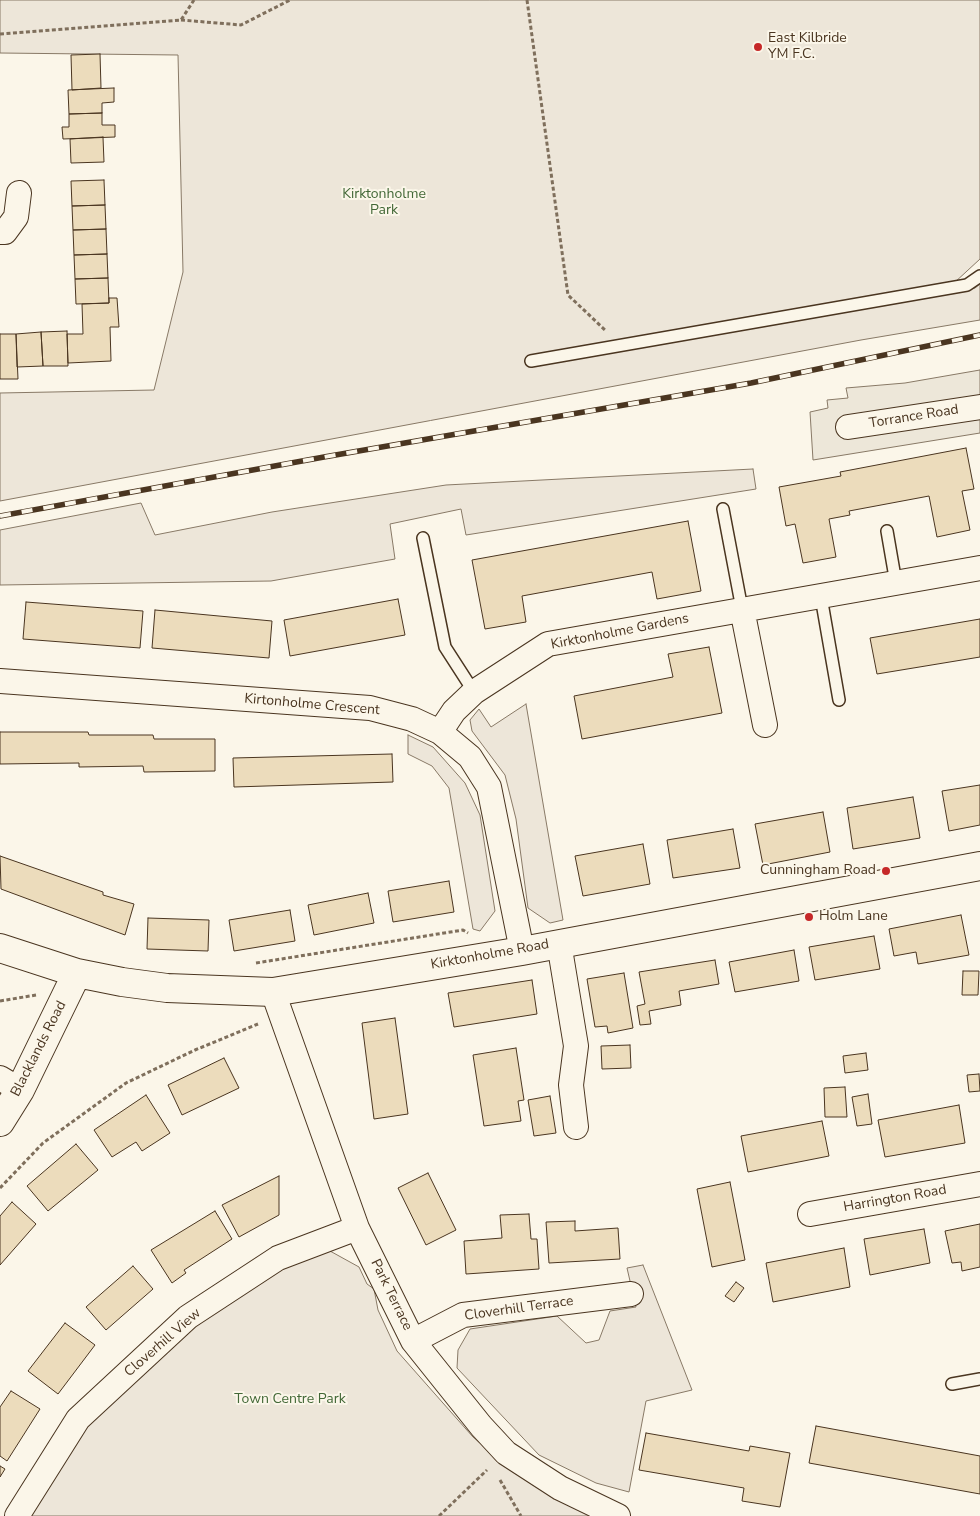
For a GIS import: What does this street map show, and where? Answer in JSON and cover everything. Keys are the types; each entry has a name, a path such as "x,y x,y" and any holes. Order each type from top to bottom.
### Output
{"street":[{"path":"0,232 5,232 16,218 20,193"},
{"name":"Torrance Road","path":"848,427 980,407"},
{"name":"Kirktonholme Gardens","path":"440,732 454,711 474,692 548,644 980,568"},
{"path":"742,609 764,725"},
{"name":"Kirtonholme Crescent","path":"0,681 370,708 412,719 440,732 470,757 489,787 509,953"},
{"name":"Kirktonholme Road","path":"0,948 77,973 277,1003 559,943 980,866"},
{"path":"559,943 576,1046 571,1085 576,1127"},
{"name":"Blacklands Road","path":"0,1122 10,1084 77,973"},
{"name":"Park Terrace","path":"277,1003 357,1228 413,1341 480,1426 499,1460 618,1516"},
{"name":"Harrington Road","path":"810,1214 980,1184"},
{"name":"Cloverhill View","path":"17,1516 78,1419 188,1317 278,1258 357,1228"},
{"name":"Cloverhill Terrace","path":"413,1341 463,1315 631,1294"}],"lane":[{"path":"531,361 967,286 980,276"},
{"path":"724,509 742,609"},
{"path":"887,531 896,583"},
{"path":"423,538 445,647 474,692"},
{"path":"821,597 839,700"},
{"path":"952,1384 980,1379"}],"path":[{"path":"181,20 194,0"},
{"path":"0,34 181,20 241,25 290,0"},
{"path":"527,0 568,295 622,345"},
{"path":"253,963 463,930 509,953"},
{"path":"0,1188 43,1144 126,1083 194,1050 277,1003"},
{"path":"439,1516 499,1460 521,1516"}],"green space":[{"name":"Kirktonholme Park","path":"0,0 980,0 980,259 941,295 975,288 980,284 980,320 861,340 0,501 0,393 154,390 183,272 178,55 0,53"},
{"path":"753,469 756,489 466,535 461,509 390,524 395,559 271,581 0,585 0,530 141,503 155,535 272,512 446,485"},
{"path":"526,704 563,920 550,923 528,908 516,819 505,775 472,731 470,720 479,709 491,727"},
{"path":"408,735 433,747 465,783 480,815 495,911 480,931 473,929 449,788 432,766 408,754"},
{"name":"Town Centre Park","path":"330,1251 359,1267 367,1284 374,1289 378,1310 397,1351 473,1437 512,1471 592,1516 26,1516 91,1419 194,1324 280,1270"},
{"path":"643,1265 692,1390 646,1401 629,1492 596,1483 539,1455 457,1368 458,1350 470,1329 557,1316 586,1343 599,1340 610,1311 636,1307 627,1268"}],"shaded area":[{"path":"980,370 980,433 813,460 810,412 828,408 827,400 848,398 846,388 905,383"}],"building":[{"path":"100,54 101,88 72,90 71,55"},
{"path":"114,88 114,102 102,103 102,113 69,114 68,90"},
{"path":"102,113 102,125 115,125 115,137 63,139 62,127 69,127 69,114"},
{"path":"103,137 104,162 71,163 70,139"},
{"path":"104,180 105,205 72,206 71,181"},
{"path":"105,205 106,229 73,230 72,206"},
{"path":"106,229 107,254 74,255 73,230"},
{"path":"107,254 108,278 75,279 74,255"},
{"path":"108,278 109,303 76,304 75,279"},
{"path":"109,298 117,298 119,327 110,327 111,361 68,363 67,334 83,334 82,304 109,303"},
{"path":"67,331 68,366 43,366 41,332"},
{"path":"41,332 43,366 17,367 16,334"},
{"path":"0,334 16,334 18,379 0,379"},
{"path":"966,448 974,489 962,491 970,530 937,537 929,496 849,511 850,515 829,519 836,557 803,563 795,524 786,526 779,487 841,476 840,472"},
{"path":"688,521 701,591 657,599 652,572 522,596 526,622 485,629 472,560"},
{"path":"398,599 405,635 290,656 284,620"},
{"path":"26,602 143,611 140,648 23,639"},
{"path":"155,610 272,621 269,658 152,648"},
{"path":"980,619 980,657 877,674 870,638"},
{"path":"709,647 722,713 582,739 574,696 673,677 668,654"},
{"path":"0,732 88,732 89,735 153,735 154,739 215,739 215,771 144,772 143,766 79,767 79,763 0,764"},
{"path":"392,754 393,782 234,787 233,758"},
{"path":"980,785 980,825 949,831 942,791"},
{"path":"913,797 920,838 853,849 847,808"},
{"path":"823,812 830,852 763,865 755,824"},
{"path":"733,829 740,868 673,878 667,840"},
{"path":"643,844 650,884 583,896 575,856"},
{"path":"0,856 103,892 103,895 134,904 125,935 1,889"},
{"path":"449,881 454,912 393,922 388,891"},
{"path":"368,893 374,923 314,935 308,905"},
{"path":"290,910 295,941 234,951 229,920"},
{"path":"961,915 969,955 918,964 916,952 894,956 889,929"},
{"path":"148,918 209,920 208,951 147,949"},
{"path":"874,936 880,969 815,980 809,947"},
{"path":"794,950 799,981 735,992 729,962"},
{"path":"715,960 719,984 679,991 681,1005 649,1011 651,1024 640,1025 637,1006 645,1004 639,972"},
{"path":"963,971 979,971 978,995 962,995"},
{"path":"624,973 633,1028 608,1033 607,1026 595,1027 587,979"},
{"path":"532,980 537,1014 454,1027 448,993"},
{"path":"395,1018 408,1114 374,1119 362,1023"},
{"path":"630,1045 631,1068 602,1069 601,1046"},
{"path":"516,1048 524,1100 518,1101 521,1121 484,1126 473,1055"},
{"path":"866,1053 868,1070 845,1073 843,1056"},
{"path":"224,1058 239,1088 182,1115 168,1085"},
{"path":"979,1074 980,1091 969,1092 967,1075"},
{"path":"845,1087 847,1117 825,1117 824,1088"},
{"path":"868,1094 872,1124 857,1126 852,1097"},
{"path":"146,1095 170,1133 142,1151 136,1142 112,1157 94,1130"},
{"path":"550,1096 556,1133 534,1136 528,1100"},
{"path":"959,1105 965,1143 885,1157 878,1120"},
{"path":"822,1121 829,1156 748,1172 741,1136"},
{"path":"76,1144 98,1170 48,1211 27,1186"},
{"path":"428,1173 456,1230 426,1245 398,1188"},
{"path":"279,1176 279,1215 239,1237 222,1205"},
{"path":"730,1182 745,1260 712,1267 697,1189"},
{"path":"12,1202 36,1224 0,1265 0,1216"},
{"path":"215,1211 232,1239 184,1270 186,1273 172,1283 151,1250"},
{"path":"529,1214 531,1239 537,1239 539,1269 466,1274 464,1241 502,1238 500,1215"},
{"path":"575,1221 575,1231 618,1228 620,1259 549,1263 546,1222"},
{"path":"980,1224 980,1267 962,1271 961,1262 952,1263 945,1231"},
{"path":"924,1229 930,1263 870,1275 864,1239"},
{"path":"844,1248 850,1287 773,1302 766,1263"},
{"path":"133,1266 153,1289 106,1330 86,1307"},
{"path":"736,1282 744,1288 734,1302 725,1296"},
{"path":"65,1323 95,1345 58,1394 28,1371"},
{"path":"11,1391 40,1409 7,1461 0,1456 0,1407"},
{"path":"816,1426 980,1456 980,1494 809,1463"},
{"path":"646,1433 749,1451 750,1446 790,1453 780,1507 742,1501 744,1488 639,1470"},
{"path":"0,1466 5,1469 0,1477"}],"railway":[{"path":"0,516 324,457 751,383 980,335"}],"place":[{"name":"East Kilbride YM F.C.","path":"758,47"},
{"name":"Cunningham Road","path":"886,871"},
{"name":"Holm Lane","path":"809,917"}]}
